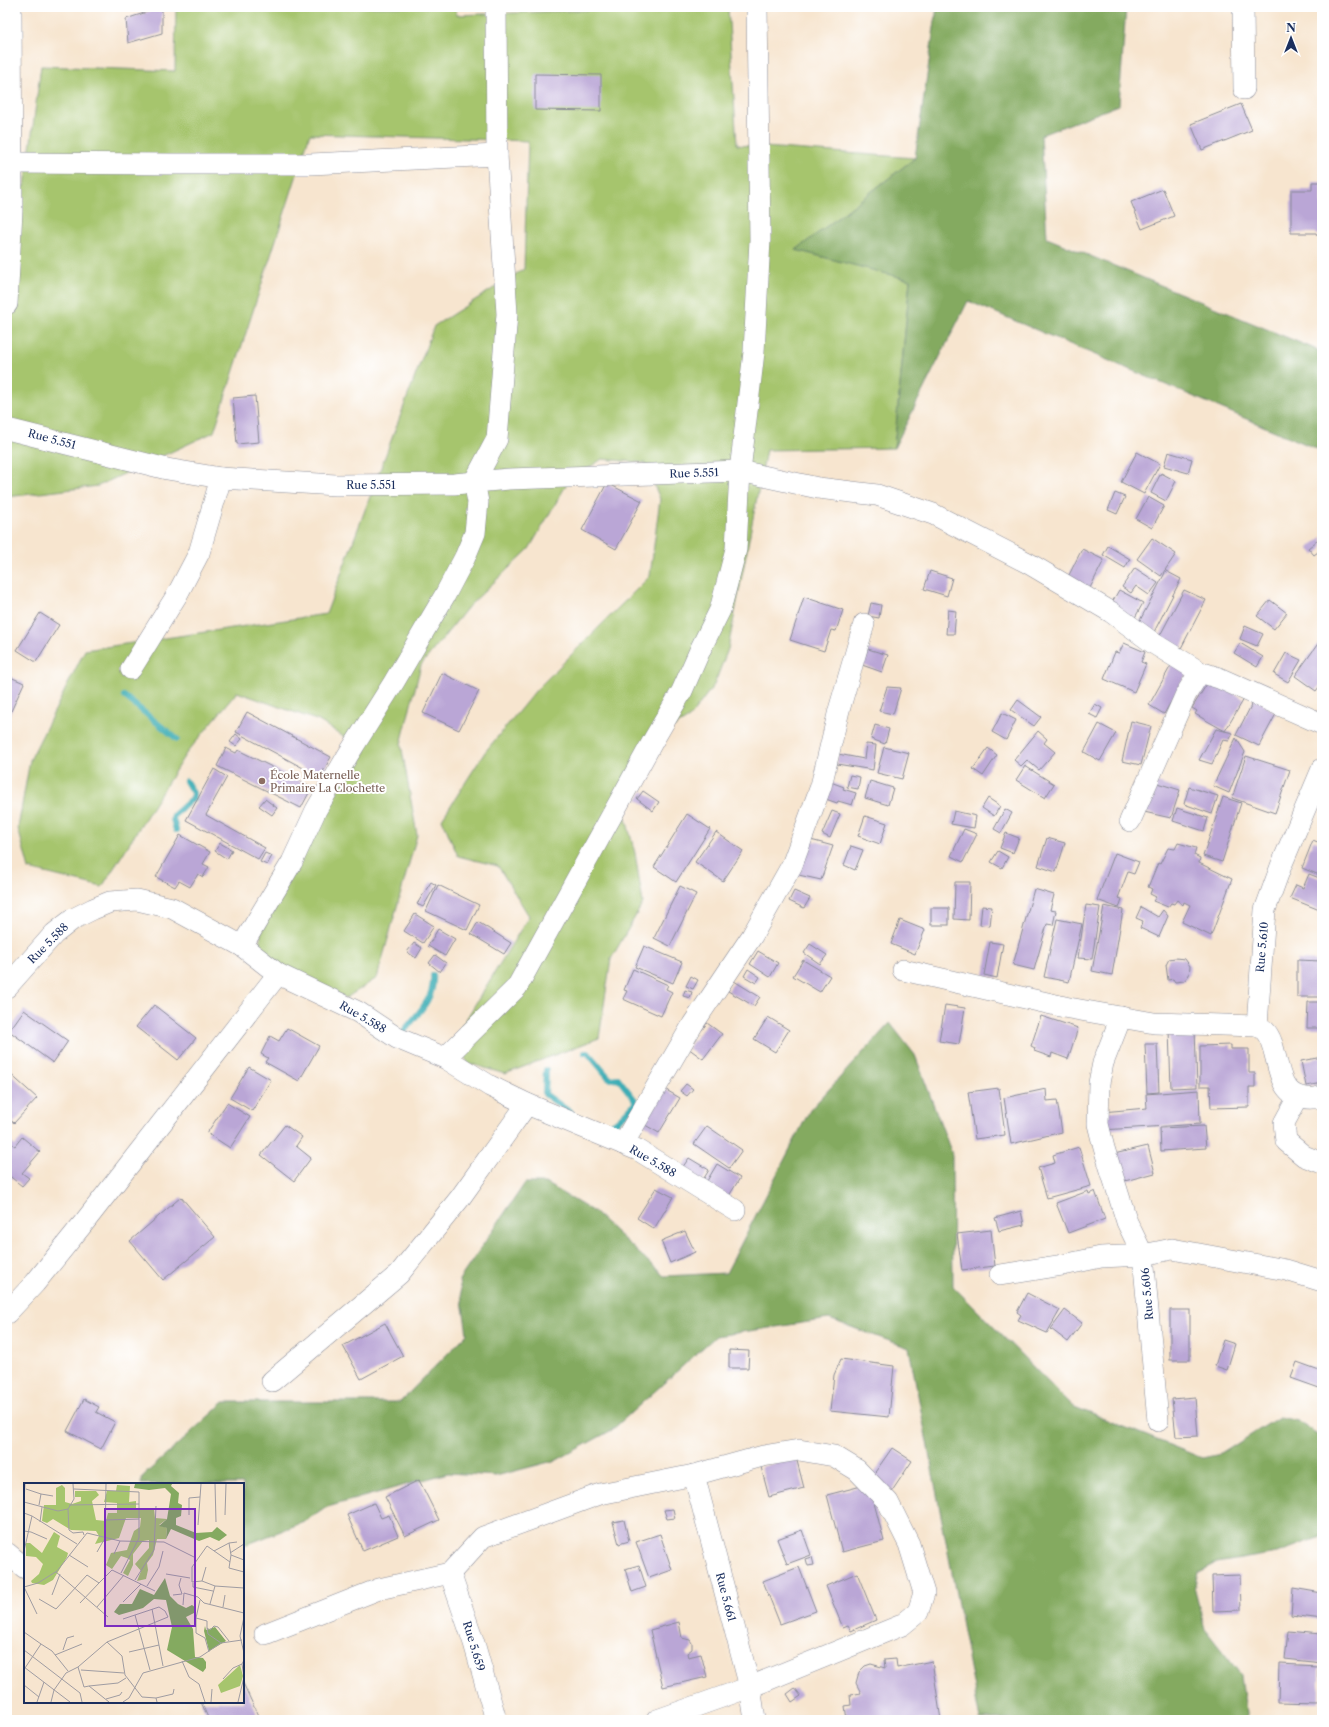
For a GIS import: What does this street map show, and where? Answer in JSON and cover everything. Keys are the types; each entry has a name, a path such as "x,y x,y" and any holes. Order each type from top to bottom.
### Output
{"street":[{"path":"7,304 13,163 12,7"},
{"path":"242,946 292,862 316,810 332,782 398,676 465,557 475,533 478,502 474,482 498,439 507,314 497,155 496,7"},
{"path":"445,1058 517,987 682,691 720,610 736,549 740,471 754,352 760,240 757,7"},
{"path":"1243,7 1244,89"},
{"path":"13,163 311,164 497,155"},
{"name":"Rue 5.551","path":"7,429 167,469 221,478 336,485 454,484 509,479 740,471 818,488 877,495 933,514 1028,563 1111,612 1153,643 1200,672 1219,678 1322,724"},
{"path":"131,669 177,595 199,553 221,478"},
{"path":"623,1144 693,1024 752,936 792,865 821,786 839,710 864,624"},
{"path":"1130,821 1186,694 1200,672"},
{"name":"Rue 5.610","path":"1257,1026 1265,910 1287,852 1322,769"},
{"name":"Rue 5.588","path":"7,987 54,934 73,918 110,902 137,900 172,908 242,946 278,974 358,1012 397,1038 445,1058 490,1086 527,1104 638,1150 735,1210"},
{"path":"903,970 1069,1008 1154,1023 1257,1026 1266,1031 1285,1088 1298,1097 1312,1100 1322,1096"},
{"path":"7,1313 35,1283 86,1220 278,974"},
{"path":"1000,1275 1063,1265 1101,1257 1143,1255 1127,1222 1098,1124 1099,1083 1103,1063 1121,1017"},
{"path":"1298,1097 1284,1123 1286,1141 1304,1156 1322,1163"},
{"path":"272,1381 399,1274 460,1198 527,1104"},
{"name":"Rue 5.606","path":"1158,1421 1143,1255 1172,1249 1286,1270 1322,1281"},
{"path":"265,1634 379,1589 450,1573 483,1537 600,1494 694,1475 764,1456 799,1450 834,1456 857,1470 888,1502 909,1544 924,1593 918,1612 902,1625 750,1687 657,1720"},
{"name":"Rue 5.661","path":"694,1475 750,1687 755,1720"},
{"path":"7,1552 24,1567"},
{"name":"Rue 5.659","path":"450,1573 474,1643 496,1720"}],"green space":[{"path":"176,7 456,7 456,15 671,7 728,7 737,145 915,158 796,250 910,279 894,448 766,450 728,649 714,685 689,718 654,739 623,807 635,853 643,903 611,959 599,1038 505,1074 468,1063 454,1039 529,916 498,866 458,856 442,819 485,752 537,689 650,576 660,499 645,463 602,459 568,482 529,549 469,606 421,665 401,744 417,835 377,978 346,998 261,955 260,910 293,853 366,751 319,721 237,692 185,755 102,887 29,869 18,828 30,760 85,650 326,614 434,326 524,269 528,141 310,134 214,432 98,486 7,497 7,184 25,186 41,66 175,71"},
{"path":"937,7 1126,7 1119,105 1041,135 1047,238 1322,352 1322,451 968,301 894,448 910,280 796,250 915,158"},
{"path":"890,1023 915,1055 952,1154 953,1286 1072,1406 1202,1458 1221,1454 1279,1417 1298,1421 1322,1437 1322,1533 1318,1538 1277,1553 1217,1563 1199,1572 1195,1591 1205,1629 1241,1675 1247,1720 980,1720 909,1348 829,1319 716,1336 612,1430 557,1460 496,1476 448,1473 324,1508 304,1522 244,1546 244,1483 141,1483 142,1477 224,1402 400,1402 467,1334 459,1280 525,1183 545,1183 594,1212 664,1276 726,1273 810,1110"}],"building":[{"path":"162,7 162,33 128,43 126,19"},
{"path":"535,74 601,75 601,111 535,110"},
{"path":"1241,104 1252,130 1202,150 1191,124"},
{"path":"1312,182 1322,182 1322,235 1317,235 1316,233 1291,233 1291,190 1312,190"},
{"path":"1163,189 1174,216 1142,229 1131,202"},
{"path":"255,396 259,442 237,444 233,398"},
{"path":"1137,452 1160,464 1144,494 1121,482"},
{"path":"1168,452 1192,459 1188,473 1164,466"},
{"path":"1161,473 1176,481 1166,501 1151,493"},
{"path":"607,483 642,501 616,549 582,530"},
{"path":"1115,493 1125,497 1117,514 1108,510"},
{"path":"1148,497 1164,506 1152,528 1136,519"},
{"path":"1322,537 1322,549 1314,555 1308,548"},
{"path":"1152,538 1176,554 1161,576 1137,559"},
{"path":"1108,546 1130,559 1125,568 1103,555"},
{"path":"1082,549 1104,560 1090,588 1068,577"},
{"path":"1135,568 1158,583 1149,595 1136,586 1131,593 1122,587"},
{"path":"930,571 952,578 947,596 924,589"},
{"path":"1166,571 1181,579 1153,634 1137,626"},
{"path":"1119,590 1143,603 1132,623 1111,604"},
{"path":"1184,590 1206,600 1178,654 1156,643"},
{"path":"804,597 843,610 836,631 831,630 824,651 790,640"},
{"path":"1270,600 1287,613 1274,629 1257,616"},
{"path":"871,603 881,605 879,618 868,616"},
{"path":"948,610 956,611 954,634 946,634"},
{"path":"40,613 59,625 36,662 17,650"},
{"path":"1245,626 1263,634 1257,646 1240,639"},
{"path":"1322,638 1322,683 1316,691 1295,676"},
{"path":"1124,643 1145,652 1141,662 1146,664 1134,692 1104,679 1115,652 1119,653"},
{"path":"1240,643 1263,657 1257,667 1234,653"},
{"path":"868,649 888,655 882,672 862,665"},
{"path":"1286,653 1301,660 1288,682 1274,674"},
{"path":"1174,660 1190,668 1164,714 1149,705"},
{"path":"442,673 479,691 459,730 423,713"},
{"path":"8,676 24,683 7,720 7,678"},
{"path":"1210,679 1244,699 1225,731 1195,714 1197,711 1192,708"},
{"path":"887,687 901,688 893,714 879,711"},
{"path":"1256,696 1276,714 1259,746 1236,735"},
{"path":"1018,700 1041,717 1034,726 1011,710"},
{"path":"1095,704 1102,708 1097,718 1089,714"},
{"path":"247,712 331,757 320,777 236,732"},
{"path":"1002,713 1016,720 1006,740 992,732"},
{"path":"1131,721 1151,726 1141,765 1122,761"},
{"path":"1099,724 1116,733 1100,761 1084,752"},
{"path":"875,725 889,729 885,744 871,739"},
{"path":"1216,729 1233,733 1229,741 1223,740 1212,764 1199,760"},
{"path":"1038,731 1047,739 1044,743 1055,752 1039,770 1027,760 1021,766 1014,760"},
{"path":"236,734 242,739 236,746 230,742"},
{"path":"1236,738 1245,752 1229,793 1213,786"},
{"path":"866,744 876,745 873,770 837,764 838,754 864,759"},
{"path":"884,747 909,753 902,779 877,773"},
{"path":"226,748 236,753 238,750 312,787 301,808 217,766"},
{"path":"988,748 997,755 983,776 973,769"},
{"path":"1246,756 1290,770 1275,813 1232,798"},
{"path":"1025,766 1054,784 1045,798 1016,780"},
{"path":"214,769 227,777 206,815 265,848 258,859 186,820"},
{"path":"850,775 860,777 858,789 847,787"},
{"path":"828,781 844,787 843,789 856,793 852,805 838,801 837,803 823,798"},
{"path":"870,781 893,788 888,805 865,798"},
{"path":"1157,783 1180,790 1171,818 1144,812"},
{"path":"1189,787 1218,796 1212,814 1184,804"},
{"path":"643,791 659,802 653,811 637,799"},
{"path":"1223,797 1241,803 1222,862 1203,856"},
{"path":"988,798 1000,806 994,816 982,808"},
{"path":"265,799 277,808 272,815 259,806"},
{"path":"1177,808 1208,818 1204,831 1173,821"},
{"path":"1005,809 1012,813 1001,833 994,829"},
{"path":"832,811 840,814 830,838 822,834"},
{"path":"954,811 976,816 974,828 951,824"},
{"path":"687,814 710,829 676,882 654,867"},
{"path":"865,816 887,823 880,844 858,836"},
{"path":"964,829 977,834 963,862 951,856"},
{"path":"716,832 743,851 723,881 695,862"},
{"path":"1006,833 1019,838 1013,853 1000,848"},
{"path":"180,835 210,852 203,864 209,867 203,877 198,874 190,887 179,881 175,887 156,877"},
{"path":"1047,838 1065,843 1056,872 1038,866"},
{"path":"807,839 833,846 821,880 794,874"},
{"path":"1313,840 1322,844 1322,876 1302,868"},
{"path":"220,843 232,850 227,859 215,851"},
{"path":"1178,843 1196,848 1194,855 1200,858 1199,863 1232,879 1211,936 1182,922 1190,905 1184,902 1183,905 1177,900 1174,904 1171,903 1168,907 1153,901 1156,897 1150,894 1152,889 1148,887 1158,863 1160,864 1168,848 1175,849"},
{"path":"851,846 863,850 855,870 844,865"},
{"path":"998,851 1008,857 1002,868 991,862"},
{"path":"265,853 272,856 267,865 260,862"},
{"path":"1115,853 1139,862 1134,874 1128,872 1118,898 1122,899 1119,908 1097,900"},
{"path":"1309,874 1322,879 1322,911 1290,898 1296,885 1303,888"},
{"path":"431,882 436,885 423,907 417,904"},
{"path":"955,882 970,882 969,920 954,919"},
{"path":"438,885 479,905 467,930 426,911"},
{"path":"680,886 696,894 670,946 654,938"},
{"path":"1034,889 1054,895 1050,910 1056,911 1053,925 1047,924 1034,970 1013,965"},
{"path":"794,891 810,898 804,908 789,901"},
{"path":"1086,905 1100,907 1092,959 1078,958"},
{"path":"982,906 992,907 990,926 980,925"},
{"path":"1104,906 1123,910 1112,975 1092,971"},
{"path":"1141,907 1158,917 1163,910 1168,916 1159,937 1140,928 1143,921 1136,918"},
{"path":"931,908 949,908 949,925 931,925"},
{"path":"415,914 434,926 423,943 404,931"},
{"path":"1057,919 1082,924 1069,982 1044,977"},
{"path":"900,920 925,930 915,954 891,944"},
{"path":"478,922 511,943 504,954 471,934"},
{"path":"438,929 455,939 445,956 428,946"},
{"path":"990,942 1003,944 997,978 984,975"},
{"path":"414,943 422,948 416,958 407,952"},
{"path":"810,944 827,955 820,964 804,953"},
{"path":"644,946 682,962 673,983 635,967"},
{"path":"758,951 778,963 770,977 750,964"},
{"path":"435,955 446,963 440,972 429,963"},
{"path":"1169,959 1185,959 1190,966 1189,975 1184,981 1175,982 1173,979 1168,980 1166,965"},
{"path":"803,960 830,976 820,992 793,976"},
{"path":"1297,960 1322,961 1322,997 1297,997"},
{"path":"633,969 668,985 666,989 672,992 661,1016 623,999 627,991 624,990"},
{"path":"748,969 760,977 756,983 744,976"},
{"path":"691,976 698,980 693,989 686,986"},
{"path":"734,981 760,997 754,1006 728,991"},
{"path":"685,990 692,992 690,998 683,996"},
{"path":"1308,1002 1322,1002 1322,1028 1307,1028"},
{"path":"154,1005 196,1038 178,1060 136,1027"},
{"path":"945,1005 965,1008 959,1044 939,1041"},
{"path":"24,1010 68,1041 53,1063 9,1031"},
{"path":"1041,1016 1078,1028 1068,1059 1052,1053 1051,1057 1034,1051 1035,1048 1031,1046"},
{"path":"768,1017 789,1030 775,1052 754,1039"},
{"path":"707,1023 722,1034 703,1059 688,1048"},
{"path":"287,1028 319,1046 299,1081 265,1062 268,1058 261,1054 270,1036 279,1041"},
{"path":"1195,1029 1197,1087 1171,1088 1169,1030"},
{"path":"1145,1044 1157,1044 1159,1092 1147,1093"},
{"path":"1231,1045 1231,1049 1249,1049 1249,1073 1255,1073 1255,1087 1249,1087 1249,1107 1211,1108 1210,1086 1200,1086 1200,1046"},
{"path":"1322,1057 1322,1083 1306,1086 1301,1061"},
{"path":"249,1067 271,1080 252,1111 230,1098"},
{"path":"7,1071 37,1098 14,1123 7,1117"},
{"path":"686,1084 693,1089 687,1096 680,1091"},
{"path":"661,1087 680,1098 659,1133 640,1122"},
{"path":"999,1088 1005,1135 975,1139 968,1092"},
{"path":"1046,1089 1047,1101 1057,1100 1062,1132 1011,1144 1004,1098"},
{"path":"1199,1090 1200,1124 1102,1130 1102,1112 1147,1108 1146,1094"},
{"path":"227,1103 250,1117 230,1148 207,1133"},
{"path":"285,1125 302,1137 296,1146 311,1158 294,1181 261,1155"},
{"path":"707,1126 742,1150 729,1168 694,1144"},
{"path":"1204,1126 1206,1148 1161,1151 1160,1128"},
{"path":"22,1137 40,1152 22,1173 29,1178 22,1186 7,1174 7,1147 11,1143 15,1146"},
{"path":"1148,1146 1155,1173 1121,1182 1114,1154"},
{"path":"1079,1147 1091,1186 1047,1198 1038,1168 1055,1163 1053,1155"},
{"path":"689,1158 709,1170 701,1183 680,1171"},
{"path":"717,1164 740,1178 727,1199 704,1186"},
{"path":"656,1188 673,1197 654,1229 637,1218"},
{"path":"1088,1191 1089,1194 1095,1191 1105,1219 1068,1233 1056,1203"},
{"path":"181,1197 215,1237 163,1280 130,1241"},
{"path":"1021,1211 1024,1225 999,1231 995,1218"},
{"path":"991,1230 995,1266 962,1270 957,1234"},
{"path":"685,1231 695,1252 670,1263 661,1241"},
{"path":"1027,1293 1060,1310 1047,1333 1018,1320 1021,1315 1017,1312"},
{"path":"1065,1310 1082,1323 1068,1342 1051,1329"},
{"path":"1170,1310 1190,1310 1190,1360 1170,1360"},
{"path":"385,1323 403,1356 361,1379 343,1346"},
{"path":"1223,1340 1235,1344 1227,1370 1215,1366"},
{"path":"729,1350 749,1351 748,1368 729,1368"},
{"path":"841,1359 894,1366 889,1417 830,1411 834,1375"},
{"path":"1297,1362 1322,1371 1322,1389 1291,1378"},
{"path":"1195,1397 1198,1436 1176,1437 1172,1399"},
{"path":"84,1399 99,1407 96,1412 115,1422 101,1449 67,1431"},
{"path":"892,1448 912,1461 892,1491 871,1478"},
{"path":"796,1457 804,1488 769,1497 761,1467"},
{"path":"419,1480 439,1520 405,1536 385,1497"},
{"path":"869,1484 884,1541 842,1552 827,1495"},
{"path":"374,1503 381,1518 389,1515 398,1536 363,1551 347,1515"},
{"path":"673,1509 675,1518 667,1519 664,1510"},
{"path":"624,1520 629,1541 619,1544 613,1522"},
{"path":"802,1530 811,1555 787,1564 777,1539"},
{"path":"660,1534 672,1570 649,1578 636,1542"},
{"path":"812,1557 814,1565 808,1566 806,1559"},
{"path":"639,1565 646,1587 632,1592 625,1569"},
{"path":"799,1567 816,1611 780,1624 763,1581"},
{"path":"857,1573 876,1620 851,1631 848,1626 843,1628 826,1586"},
{"path":"1240,1575 1241,1610 1213,1611 1212,1576"},
{"path":"1293,1588 1322,1593 1322,1619 1291,1615"},
{"path":"679,1622 682,1638 690,1640 692,1643 692,1649 687,1653 688,1657 701,1654 707,1677 663,1687 650,1630"},
{"path":"1287,1631 1322,1634 1322,1663 1284,1659"},
{"path":"896,1659 897,1668 932,1661 941,1720 847,1720 845,1706 851,1705 850,1695 861,1693 856,1683 859,1672 865,1666 871,1664 885,1668 884,1660"},
{"path":"1279,1664 1319,1666 1319,1703 1278,1702"},
{"path":"244,1685 260,1720 209,1720 201,1703 244,1703"},
{"path":"795,1688 801,1696 792,1702 787,1694"}],"waterway":[{"path":"124,696 177,739"},
{"path":"176,830 173,819 174,815 193,798 193,793 186,781"},
{"path":"402,1034 423,1007 431,993 433,975"},
{"path":"585,1053 588,1053 610,1079 618,1078 635,1100 635,1103 628,1111 612,1125 602,1129"},
{"path":"546,1070 545,1094 571,1113"}],"place":[{"name":"École Maternelle Primaire La Clochette","path":"262,781"}]}
